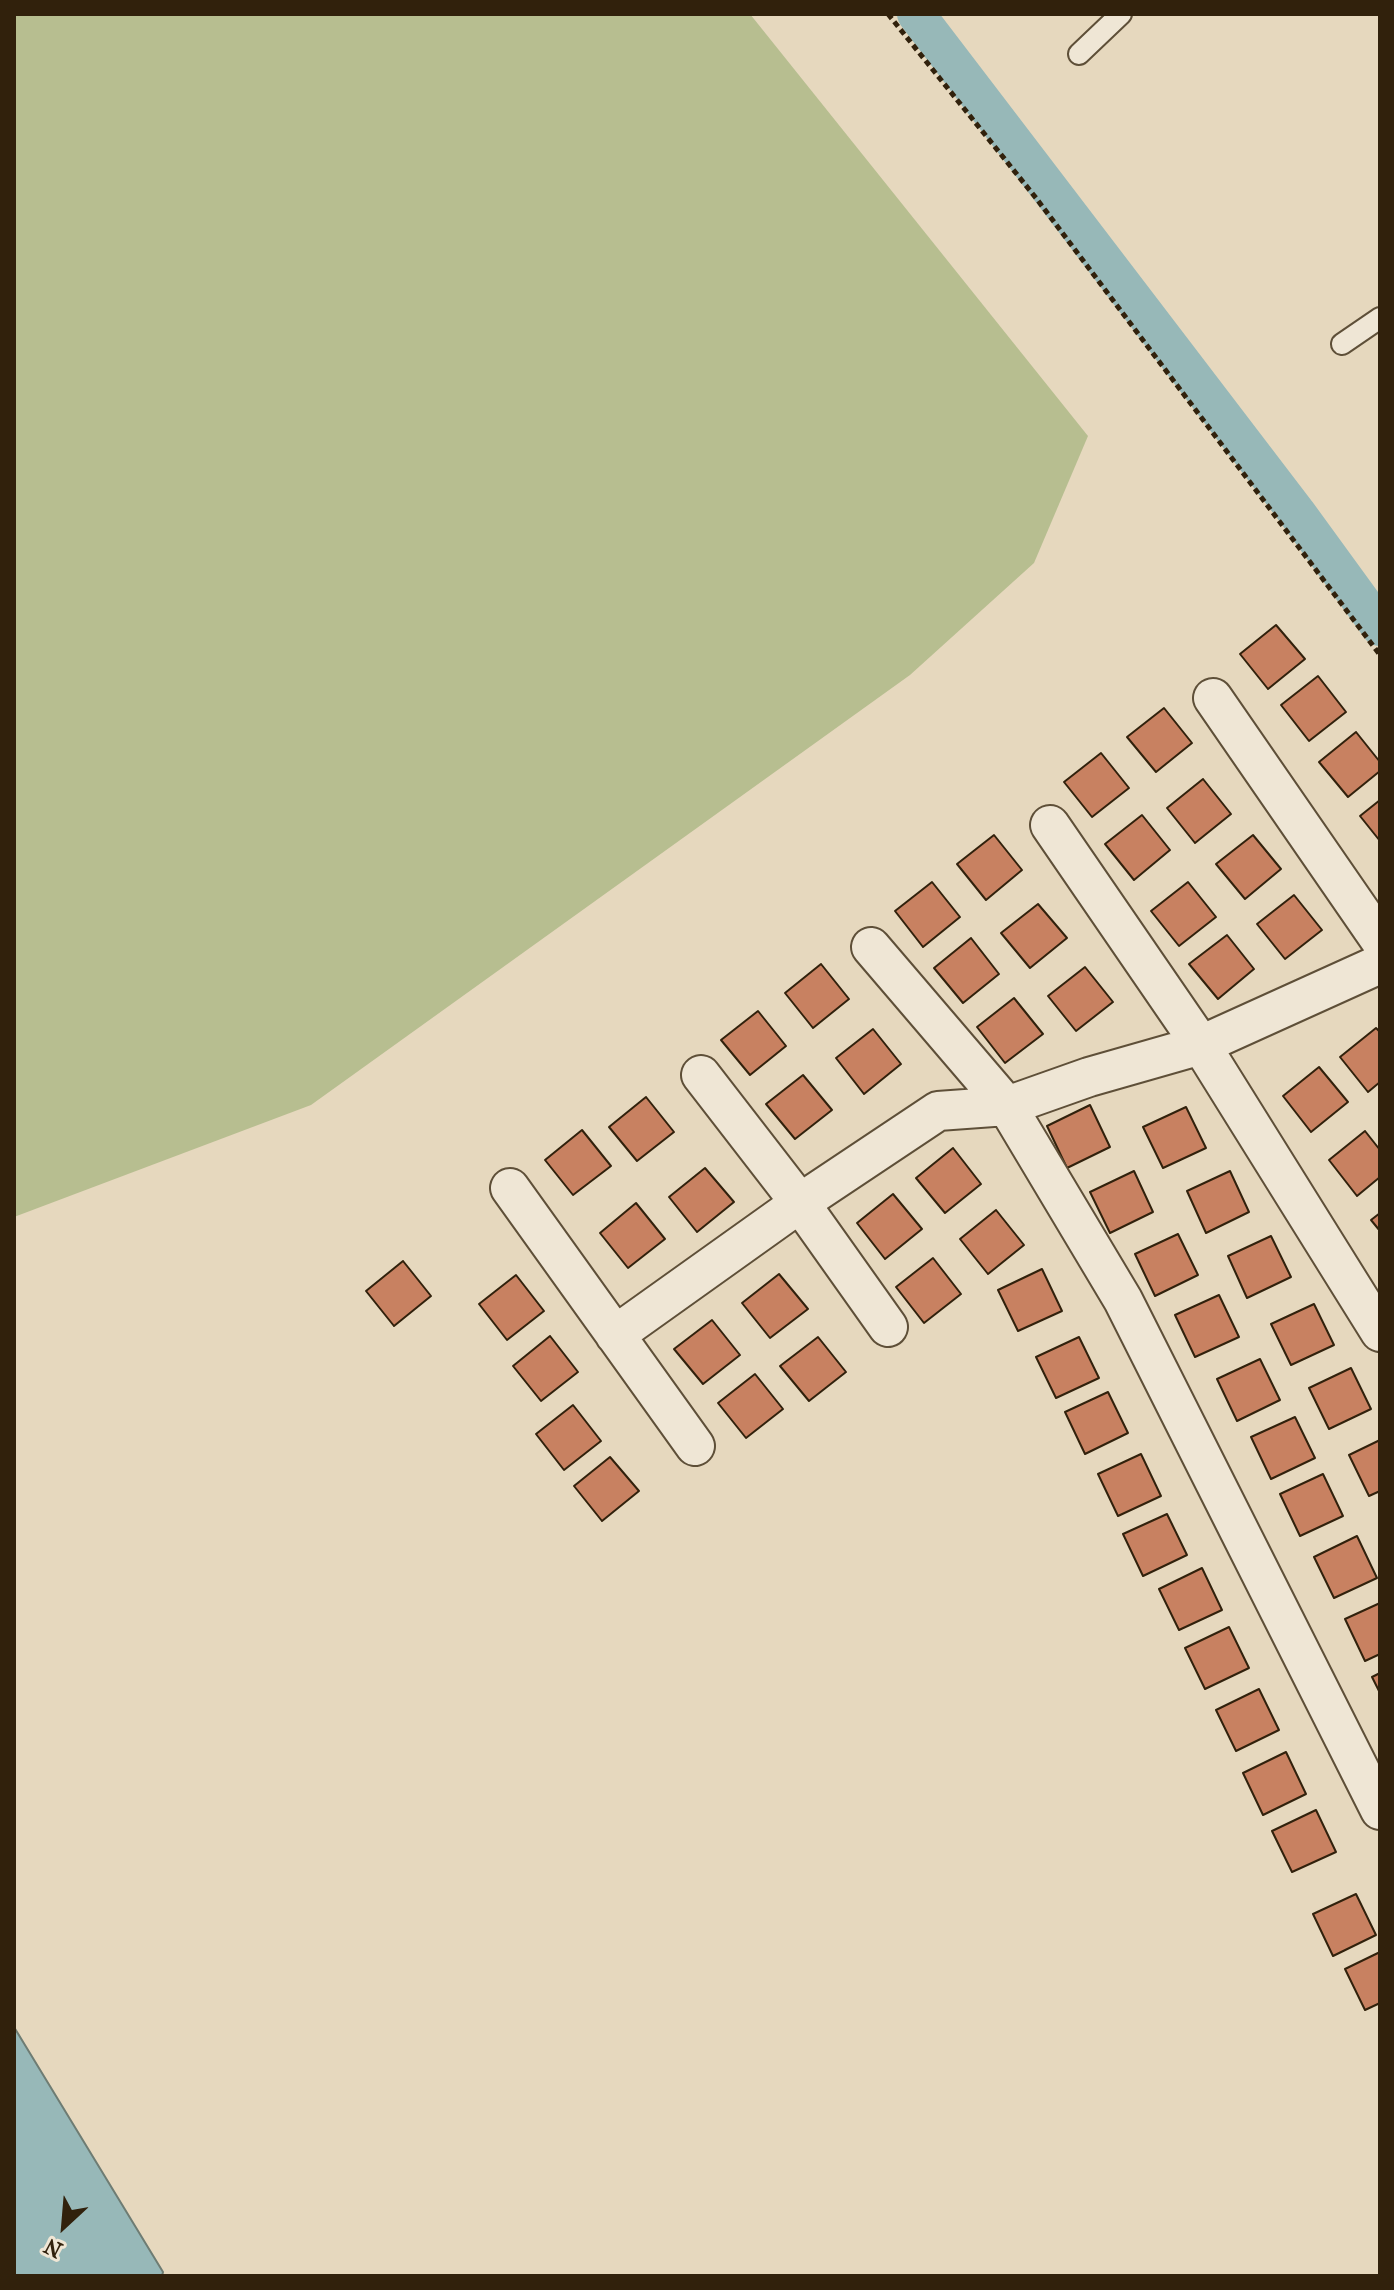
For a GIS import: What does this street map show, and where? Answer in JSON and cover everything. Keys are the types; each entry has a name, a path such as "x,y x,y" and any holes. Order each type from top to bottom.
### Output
{"street":[{"path":"1213,698 1380,940"},
{"path":"1050,825 1201,1045 1380,1332"},
{"path":"871,947 1007,1106 1123,1300 1380,1810"},
{"path":"615,1335 800,1203 938,1111 1007,1106 1089,1077 1201,1045 1380,964"},
{"path":"701,1075 800,1203 888,1327"},
{"path":"510,1188 695,1446"}],"lane":[{"path":"1079,54 1121,14"},
{"path":"1342,344 1380,318"}],"path":[{"path":"888,14 1036,198 1380,655"}],"green space":[{"path":"14,14 750,14 1088,436 1034,563 910,675 311,1105 14,1217"}],"water":[{"path":"14,2027 163,2272 162,2276 14,2276"}],"building":[{"path":"1276,625 1305,659 1268,689 1240,654"},
{"path":"1318,676 1346,712 1309,741 1281,705"},
{"path":"1164,708 1192,743 1156,772 1127,737"},
{"path":"1356,732 1380,762 1380,771 1348,797 1319,762"},
{"path":"1101,753 1129,788 1092,817 1064,782"},
{"path":"1203,779 1231,814 1195,843 1167,808"},
{"path":"1380,800 1380,841 1360,816"},
{"path":"1142,815 1170,850 1134,880 1105,844"},
{"path":"994,835 1022,870 986,900 957,864"},
{"path":"1253,835 1281,869 1245,899 1216,864"},
{"path":"932,882 960,917 923,947 895,911"},
{"path":"1188,882 1216,917 1179,946 1151,911"},
{"path":"1294,895 1322,930 1285,959 1257,924"},
{"path":"1038,904 1067,938 1030,968 1001,933"},
{"path":"1227,935 1254,969 1218,999 1189,964"},
{"path":"971,938 999,974 963,1003 934,968"},
{"path":"821,964 849,999 813,1028 785,993"},
{"path":"1085,967 1113,1002 1076,1031 1048,996"},
{"path":"1014,998 1043,1034 1005,1063 977,1027"},
{"path":"758,1011 786,1046 750,1075 721,1040"},
{"path":"1376,1028 1380,1032 1380,1082 1368,1092 1340,1057"},
{"path":"873,1029 901,1064 864,1094 836,1058"},
{"path":"1319,1067 1348,1102 1311,1132 1283,1096"},
{"path":"803,1075 832,1110 795,1139 766,1104"},
{"path":"646,1097 674,1132 637,1161 609,1127"},
{"path":"1090,1105 1110,1147 1067,1168 1047,1126"},
{"path":"1186,1107 1206,1148 1163,1168 1143,1127"},
{"path":"582,1130 611,1166 573,1195 545,1160"},
{"path":"1365,1131 1380,1150 1380,1177 1357,1196 1329,1160"},
{"path":"953,1148 981,1184 945,1213 916,1178"},
{"path":"705,1168 734,1202 697,1232 669,1197"},
{"path":"1134,1171 1153,1212 1110,1233 1090,1192"},
{"path":"1230,1171 1249,1212 1206,1233 1187,1191"},
{"path":"893,1194 922,1229 885,1259 857,1223"},
{"path":"636,1203 665,1239 628,1268 600,1233"},
{"path":"996,1210 1024,1245 988,1274 960,1239"},
{"path":"1380,1213 1380,1231 1371,1220"},
{"path":"1178,1234 1198,1275 1155,1296 1135,1254"},
{"path":"1271,1236 1291,1277 1247,1298 1228,1256"},
{"path":"933,1258 961,1294 924,1323 896,1287"},
{"path":"403,1261 431,1296 394,1326 366,1291"},
{"path":"1042,1269 1062,1311 1018,1331 998,1290"},
{"path":"779,1274 808,1309 770,1338 742,1303"},
{"path":"516,1275 544,1311 507,1340 479,1304"},
{"path":"1219,1295 1239,1337 1195,1357 1175,1315"},
{"path":"1314,1304 1334,1345 1291,1365 1271,1324"},
{"path":"712,1320 740,1355 703,1384 674,1349"},
{"path":"550,1336 578,1372 541,1401 513,1366"},
{"path":"818,1337 846,1372 809,1401 780,1366"},
{"path":"1079,1337 1099,1378 1056,1398 1036,1357"},
{"path":"1260,1359 1280,1400 1237,1421 1217,1379"},
{"path":"1351,1368 1371,1409 1329,1429 1309,1388"},
{"path":"755,1374 783,1409 746,1438 718,1403"},
{"path":"1108,1392 1128,1433 1085,1454 1065,1412"},
{"path":"573,1405 601,1441 564,1470 536,1434"},
{"path":"1295,1417 1315,1458 1271,1479 1251,1437"},
{"path":"1380,1440 1380,1491 1369,1496 1349,1455"},
{"path":"1141,1454 1161,1496 1118,1516 1098,1474"},
{"path":"610,1457 639,1491 602,1521 574,1486"},
{"path":"1323,1474 1343,1516 1300,1536 1280,1494"},
{"path":"1167,1514 1187,1555 1143,1576 1123,1534"},
{"path":"1357,1536 1377,1578 1334,1598 1314,1557"},
{"path":"1202,1568 1222,1610 1179,1630 1159,1589"},
{"path":"1380,1603 1380,1654 1365,1661 1345,1619"},
{"path":"1229,1627 1249,1668 1205,1689 1185,1648"},
{"path":"1380,1673 1380,1693 1372,1677"},
{"path":"1259,1689 1279,1730 1236,1751 1216,1710"},
{"path":"1286,1752 1306,1794 1263,1815 1243,1773"},
{"path":"1316,1810 1336,1852 1292,1872 1272,1831"},
{"path":"1356,1894 1376,1935 1333,1956 1313,1914"},
{"path":"1380,1952 1380,2003 1365,2010 1345,1969"}],"waterway":[{"path":"916,14 1297,513 1380,627"}]}
